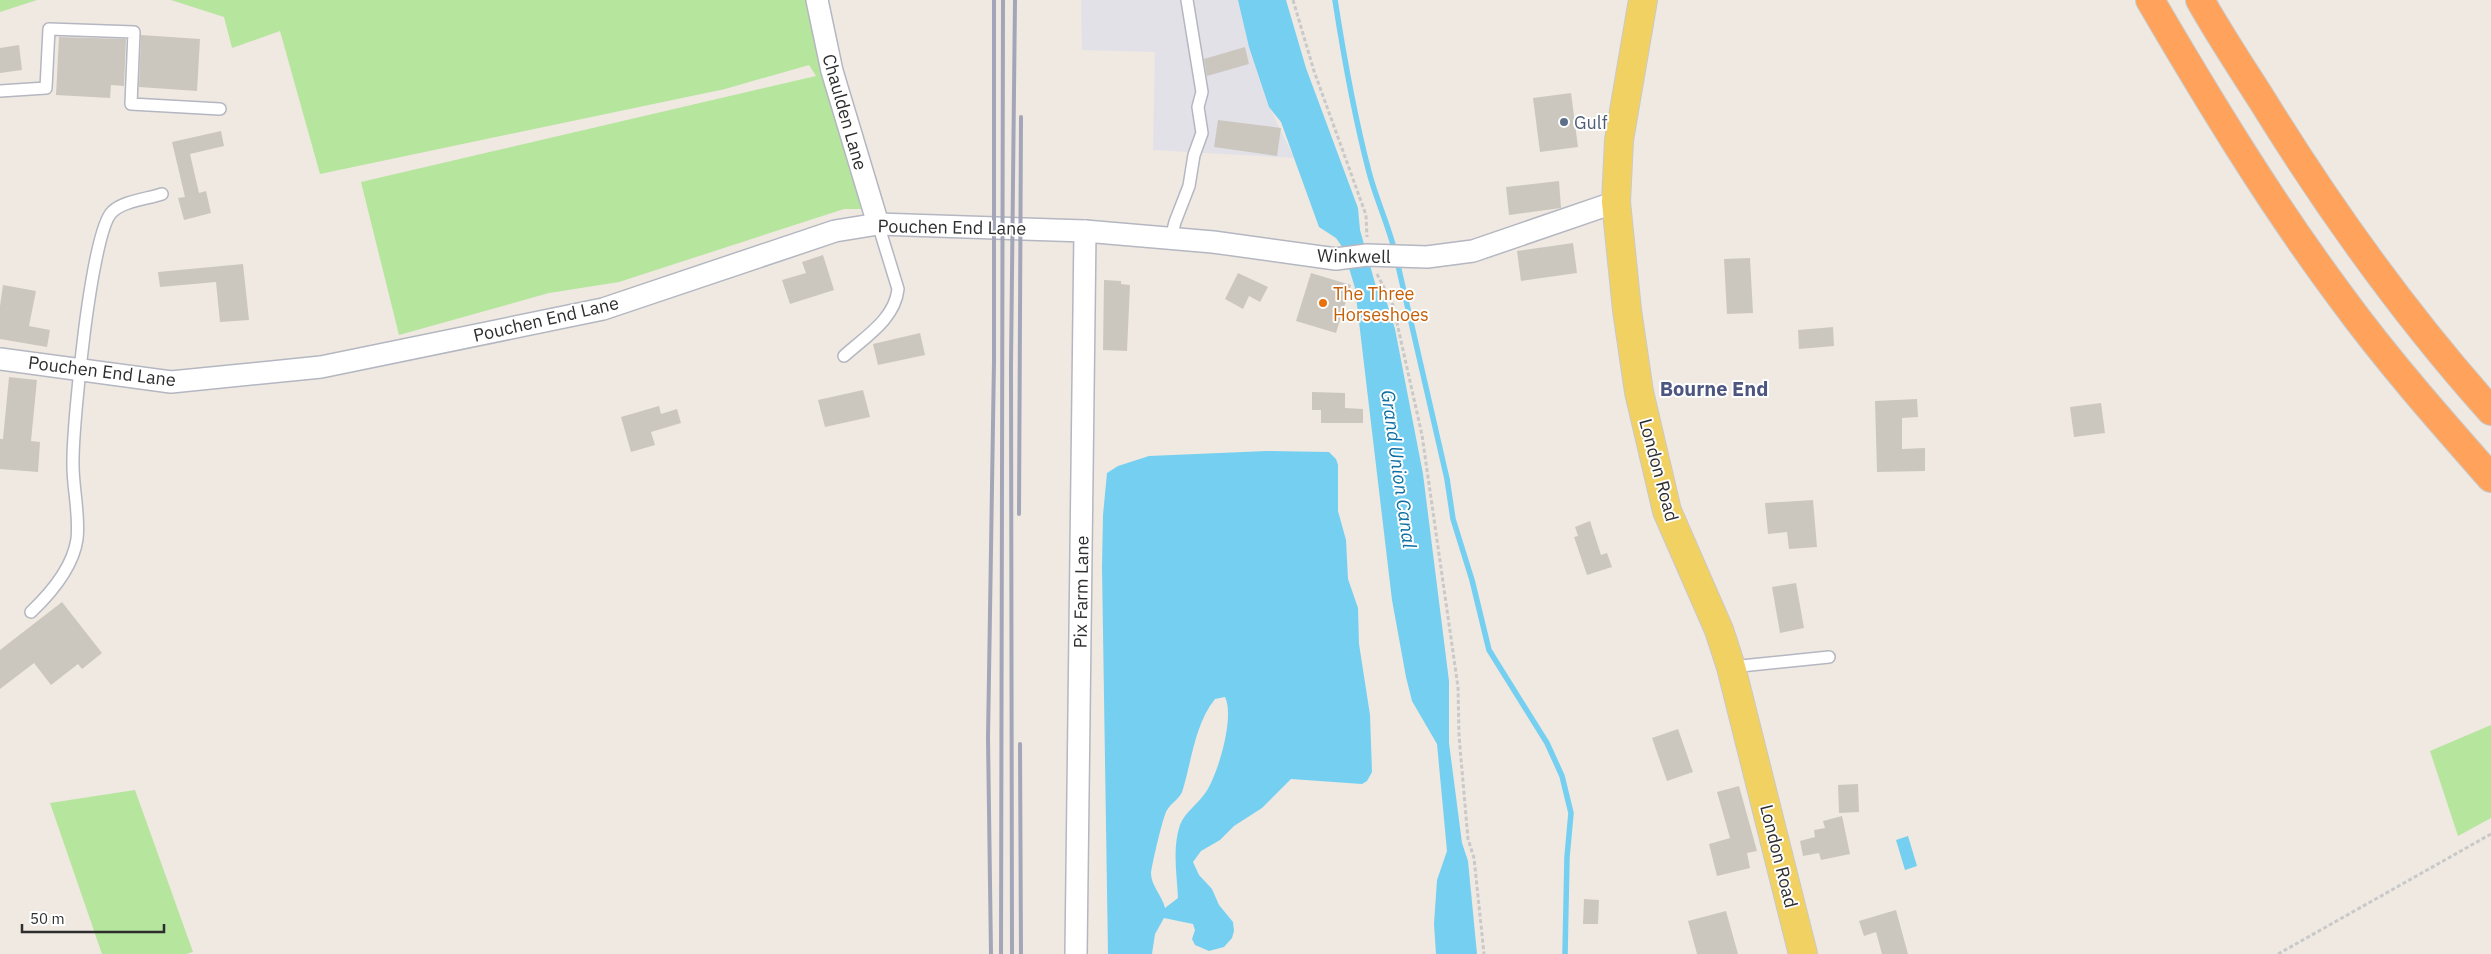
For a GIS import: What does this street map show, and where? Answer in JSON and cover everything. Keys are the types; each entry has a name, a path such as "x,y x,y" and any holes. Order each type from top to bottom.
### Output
{"highway":[{"path":"2150,0 2255,172 2340,297 2415,392 2491,478"},
{"path":"2200,0 2289,144 2372,265 2453,369 2491,411"}],"main road":[{"name":"London Road","path":"1643,0 1619,140 1616,202 1627,310 1639,392 1652,454 1667,511 1719,630 1731,667 1803,954"}],"street":[{"name":"Chaulden Lane","path":"817,0 832,71 878,224"},
{"name":"Winkwell","path":"1085,231 1171,238 1336,259 1375,255 1427,258 1473,251 1616,202"},
{"name":"Pouchen End Lane","path":"0,359 171,382 321,368 604,308 835,231 878,224 1085,231"},
{"name":"Pix Farm Lane","path":"1076,954 1085,231"}],"lane":[{"path":"1171,238 1174,222 1189,186 1194,155 1202,133 1198,107 1202,92 1187,0"},
{"path":"0,91 46,88 49,29 134,32 131,104 220,109"},
{"path":"31,612 45,598 71,560 77,539 72,458 91,286 105,222 117,208 162,194"},
{"path":"844,356 886,318 893,309 897,299 898,289 878,224"},
{"path":"1731,667 1830,657"}],"path":[{"path":"1293,0 1314,71 1366,214 1375,255 1393,306 1422,435 1458,687 1459,736 1468,839 1474,858 1484,954"},
{"path":"2278,954 2491,834"}],"shaded area":[{"path":"1081,0 1239,0 1269,106 1294,158 1153,150 1155,52 1082,50"}],"green space":[{"path":"0,0 37,0 0,12"},
{"path":"171,0 812,0 861,209 844,209 619,282 549,293 399,335 361,182 816,76 809,65 725,89 320,174 280,31 232,48 224,17"},
{"path":"2491,725 2491,818 2458,836 2430,751"},
{"path":"135,790 193,952 186,954 102,954 50,803"}],"water":[{"name":"Grand Union Canal","path":"1238,0 1286,0 1306,68 1358,208 1360,230 1377,290 1387,303 1395,329 1423,474 1449,681 1449,743 1462,843 1468,861 1477,954 1436,954 1434,924 1437,880 1447,851 1437,744 1412,701 1392,600 1355,288 1343,248 1336,238 1319,227 1281,122 1269,107 1249,47"},
{"path":"1267,451 1329,452 1336,459 1338,465 1338,511 1346,540 1348,579 1358,608 1359,644 1370,715 1372,772 1367,781 1362,784 1291,779 1262,808 1234,826 1220,840 1201,851 1193,862 1199,875 1212,889 1219,905 1233,922 1234,931 1232,938 1224,947 1209,951 1195,945 1192,939 1195,930 1193,924 1164,918 1155,934 1152,954 1108,954 1102,567 1103,515 1107,473 1118,466 1149,456","holes":["1225,697 1228,706 1227,731 1224,745 1211,784 1180,825 1176,843 1178,898 1165,908 1151,878 1155,851 1163,821 1167,810 1182,792 1198,731 1208,709 1215,699"]},
{"path":"1908,836 1917,866 1905,870 1896,840"}],"building":[{"path":"141,35 200,39 197,91 139,87"},
{"path":"59,37 126,39 124,86 111,85 110,98 56,95"},
{"path":"19,45 22,70 0,73 0,48"},
{"path":"1245,47 1249,64 1207,76 1204,59"},
{"name":"Gulf","path":"1571,93 1578,147 1540,152 1533,98"},
{"path":"1218,120 1281,128 1277,156 1214,147"},
{"path":"221,131 224,146 190,154 199,193 206,191 211,213 184,220 178,198 185,197 172,142"},
{"path":"1559,181 1561,208 1509,215 1506,187"},
{"path":"1573,243 1577,273 1521,281 1517,251"},
{"path":"823,255 834,290 790,304 782,280 806,273 802,262"},
{"path":"1750,258 1753,313 1727,314 1724,259"},
{"path":"243,264 249,320 220,322 216,282 160,287 158,272"},
{"path":"1238,273 1268,287 1260,302 1249,296 1243,309 1225,299"},
{"name":"The Three Horseshoes","path":"1311,273 1351,285 1336,333 1296,321"},
{"path":"1104,280 1121,281 1121,284 1130,285 1127,351 1103,350"},
{"path":"3,285 36,291 29,326 50,330 47,347 0,339 0,306"},
{"path":"1833,327 1834,346 1799,349 1798,330"},
{"path":"920,333 925,355 878,365 873,344"},
{"path":"9,377 37,380 31,441 40,442 38,472 0,469 0,439 3,439"},
{"path":"863,390 870,417 825,427 818,400"},
{"path":"1312,392 1345,393 1345,408 1363,409 1363,423 1321,423 1321,410 1312,410"},
{"path":"1917,399 1918,417 1902,418 1902,449 1925,448 1925,471 1877,472 1875,401"},
{"path":"2101,403 2105,433 2074,437 2070,407"},
{"path":"659,406 661,414 677,409 681,423 651,432 655,445 631,452 621,417"},
{"path":"1813,500 1817,547 1789,549 1787,532 1768,534 1765,503"},
{"path":"1590,521 1601,555 1607,553 1612,567 1587,575 1574,537 1578,536 1575,527"},
{"path":"1796,583 1804,628 1780,633 1772,587"},
{"path":"62,602 102,653 82,669 78,664 51,685 34,663 0,689 0,650"},
{"path":"1678,729 1693,772 1667,781 1652,738"},
{"path":"1858,784 1859,812 1839,813 1838,785"},
{"path":"1739,786 1757,851 1747,853 1750,868 1717,876 1709,844 1730,838 1717,792"},
{"path":"1842,816 1850,854 1821,860 1819,853 1803,856 1800,841 1815,837 1814,830 1825,828 1823,821"},
{"path":"1584,899 1599,900 1598,924 1583,924"},
{"path":"1896,910 1908,954 1882,954 1876,932 1864,936 1859,921"},
{"path":"1726,911 1738,954 1697,954 1688,921"}],"waterway":[{"path":"1335,0 1364,151 1395,252"},
{"path":"1397,261 1447,479 1453,519 1472,580 1489,650 1547,743 1562,776 1571,813 1567,857 1565,954"}],"railway":[{"path":"991,954 988,738 994,361 994,0"},
{"path":"1001,954 1003,0"},
{"path":"1012,954 1011,365 1015,0"},
{"path":"1019,514 1021,117"},
{"path":"1020,744 1021,954"}],"place":[{"name":"Gulf","path":"1564,122"},
{"name":"The Three Horseshoes","path":"1323,303"}],"district":[{"name":"Bourne End","path":"1714,388"}]}
